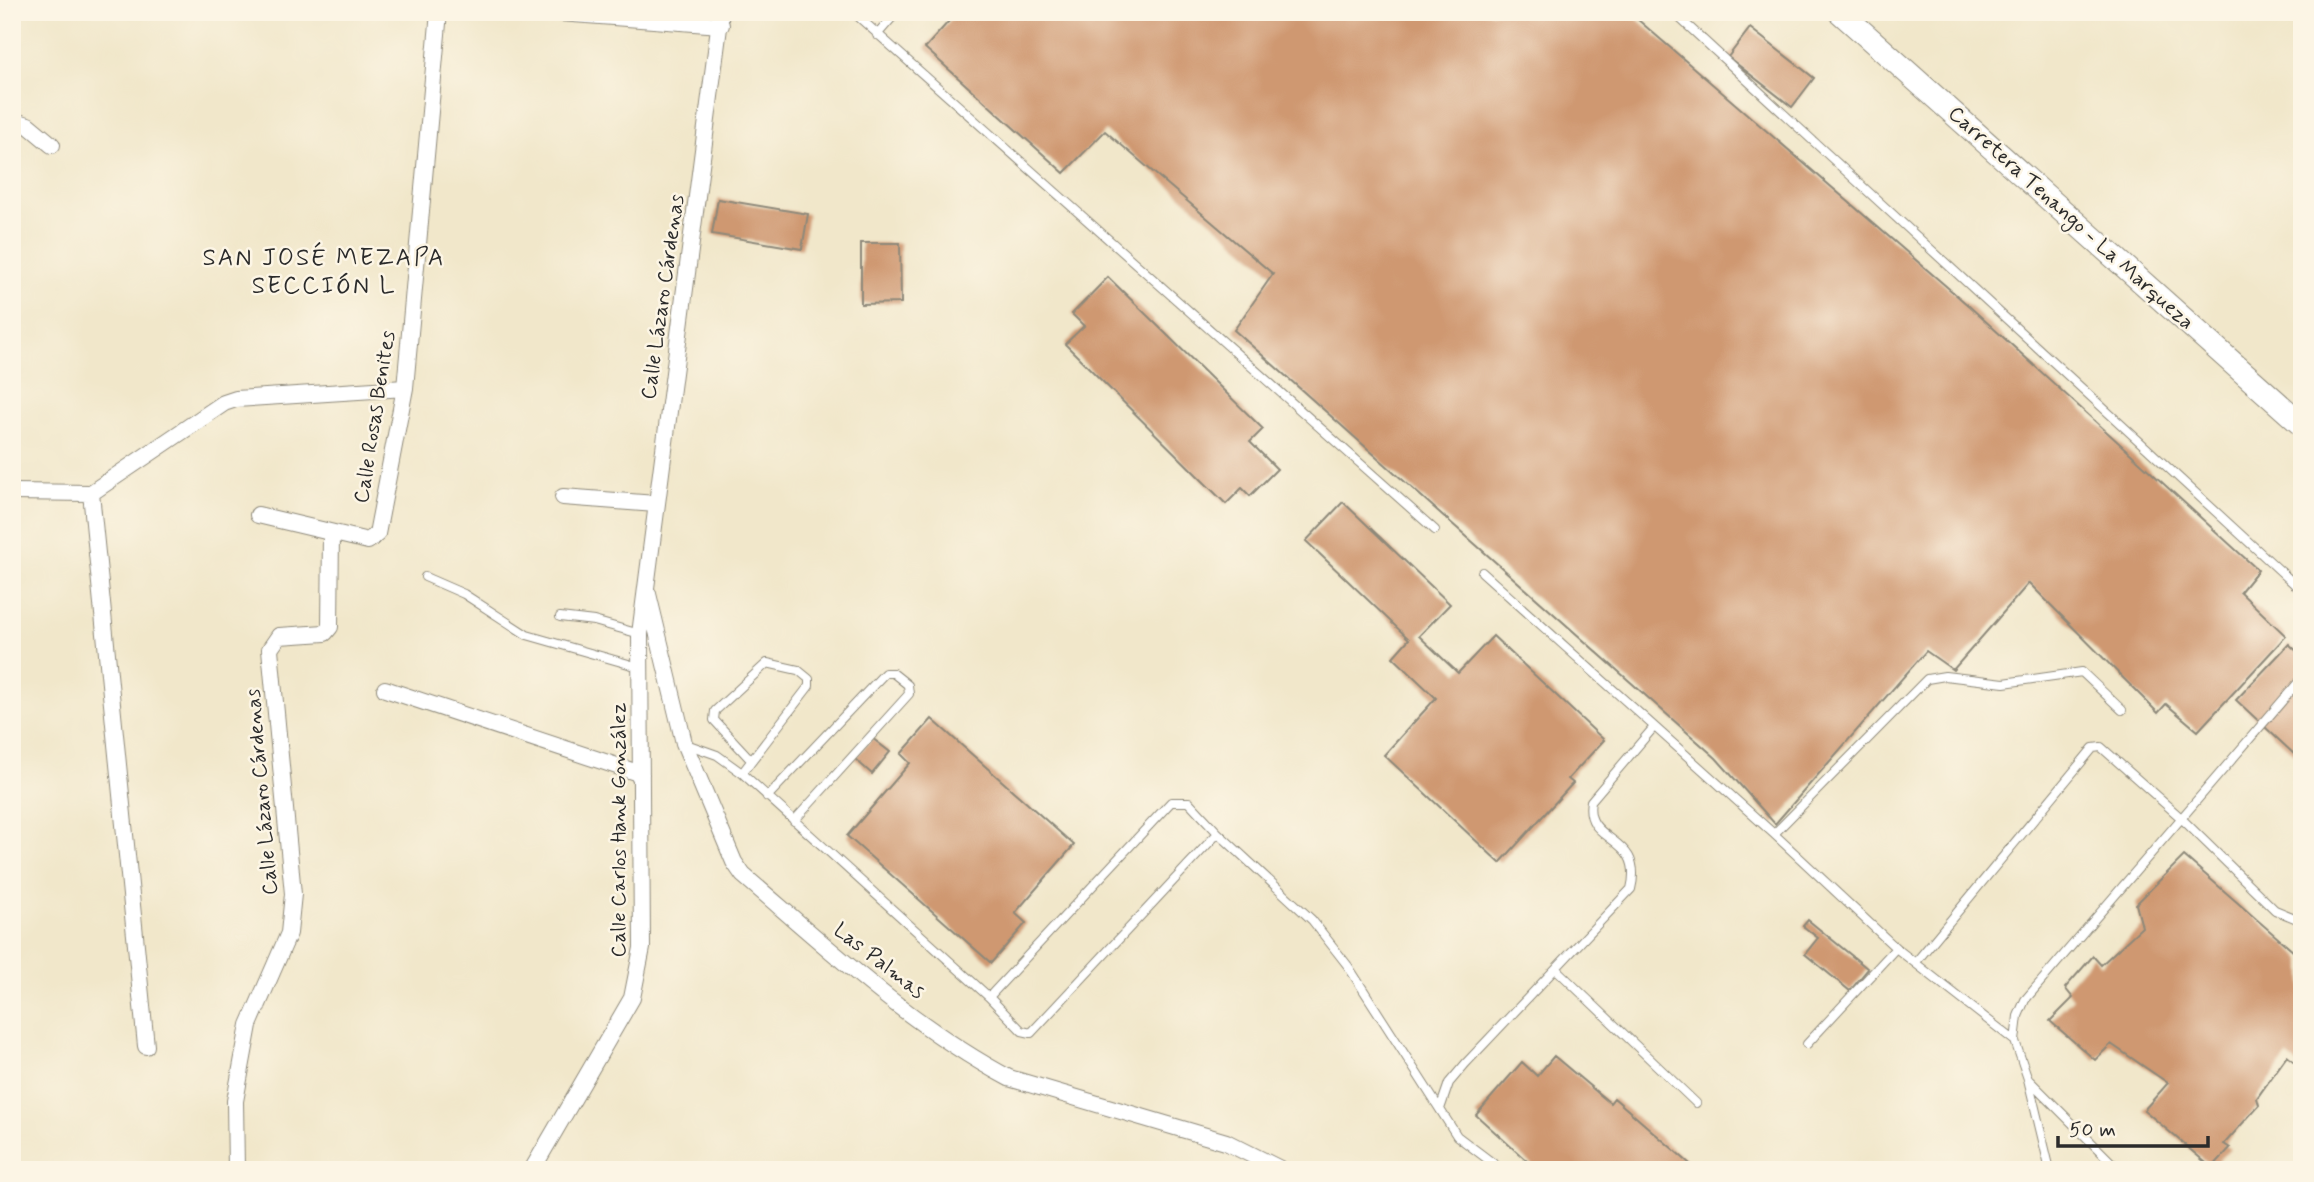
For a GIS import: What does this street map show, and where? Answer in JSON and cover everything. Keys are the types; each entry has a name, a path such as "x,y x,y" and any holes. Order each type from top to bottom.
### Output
{"main road":[{"name":"Carretera Tenango - La Marqueza","path":"1840,12 2302,425"}],"street":[{"name":"Calle Rosas Benites","path":"331,533 368,541 377,534 405,388 439,12"},
{"path":"546,12 721,19"},
{"name":"Calle Lázaro Cárdenas","path":"646,588 721,19"},
{"path":"12,120 28,125 52,145"},
{"path":"12,492 91,493 224,403 236,399 405,388"},
{"path":"91,493 146,1046"},
{"path":"562,497 656,504"},
{"path":"258,515 331,533"},
{"name":"Calle Lázaro Cárdenas","path":"236,1170 235,1101 249,1024 289,933 293,894 270,649 279,636 325,633 330,626 331,533"},
{"name":"Calle Carlos Hank González","path":"532,1170 632,998 642,948 639,667 646,588"},
{"name":"Las Palmas","path":"646,588 684,743 734,862 743,876 865,980 959,1047 1009,1078 1226,1142 1282,1170"},
{"path":"385,689 641,774"}],"lane":[{"path":"853,12 1435,530"},
{"path":"877,35 898,12"},
{"path":"1673,12 2302,591"},
{"path":"1482,572 1774,834 1896,948 2015,1041"},
{"path":"425,577 464,594 527,635 639,667"},
{"path":"561,617 594,621 640,634"},
{"path":"743,773 809,686 809,679 798,670 767,663 715,711 714,720 751,760"},
{"path":"1774,834 1927,679 1945,676 2004,683 2082,672 2122,710"},
{"path":"767,797 885,673 893,673 908,685 909,694 794,821"},
{"path":"2049,1170 2028,1079 2015,1041 2018,1016 2025,1000 2302,678"},
{"path":"1440,1110 1449,1083 1466,1063 1631,889 1633,866 1628,852 1593,825 1588,814 1591,801 1654,727"},
{"path":"684,743 717,755 743,773 989,997 1022,1031 1035,1031 1218,832"},
{"path":"1916,962 2093,748 2105,749 2180,817 2275,910 2302,921"},
{"path":"989,997 1171,802 1189,802 1319,929 1348,965 1457,1136 1502,1170"},
{"path":"1807,1044 1896,948"},
{"path":"1556,969 1696,1103"},
{"path":"2028,1079 2119,1170"}],"building":[{"path":"957,12 1629,12 1969,306 2258,570 2240,592 2286,636 2198,731 2166,704 2158,713 2029,583 1953,670 1926,651 1775,824 1716,758 1234,330 1273,274 1105,131 1064,173 925,48"},
{"path":"1750,28 1814,78 1792,107 1728,57"},
{"path":"718,199 808,214 802,249 712,234"},
{"path":"861,243 900,243 901,303 861,304"},
{"path":"1108,277 1263,429 1250,442 1277,469 1250,496 1242,488 1226,504 1065,344 1084,326 1072,314"},
{"path":"1343,502 1450,604 1419,636 1458,673 1493,636 1604,740 1568,779 1573,783 1500,863 1384,755 1436,698 1393,657 1409,639 1306,541"},
{"path":"2289,644 2302,656 2302,746 2294,754 2236,700"},
{"path":"932,719 1074,845 1015,913 1026,923 991,963 847,836 910,763 901,754"},
{"path":"872,738 890,752 872,774 855,759"},
{"path":"2184,856 2302,959 2302,1068 2287,1056 2257,1098 2259,1105 2224,1144 2230,1148 2212,1168 2144,1110 2168,1083 2111,1044 2095,1060 2050,1021 2073,998 2065,988 2093,956 2101,965 2142,927 2136,904"},
{"path":"1808,920 1868,969 1850,991 1805,954 1818,938 1803,926"},
{"path":"1554,1056 1610,1103 1614,1098 1697,1170 1537,1170 1476,1115 1522,1062 1537,1076"}],"district":[{"name":"SAN JOSÉ MEZAPA SECCIÓN L","path":"324,272"}]}
